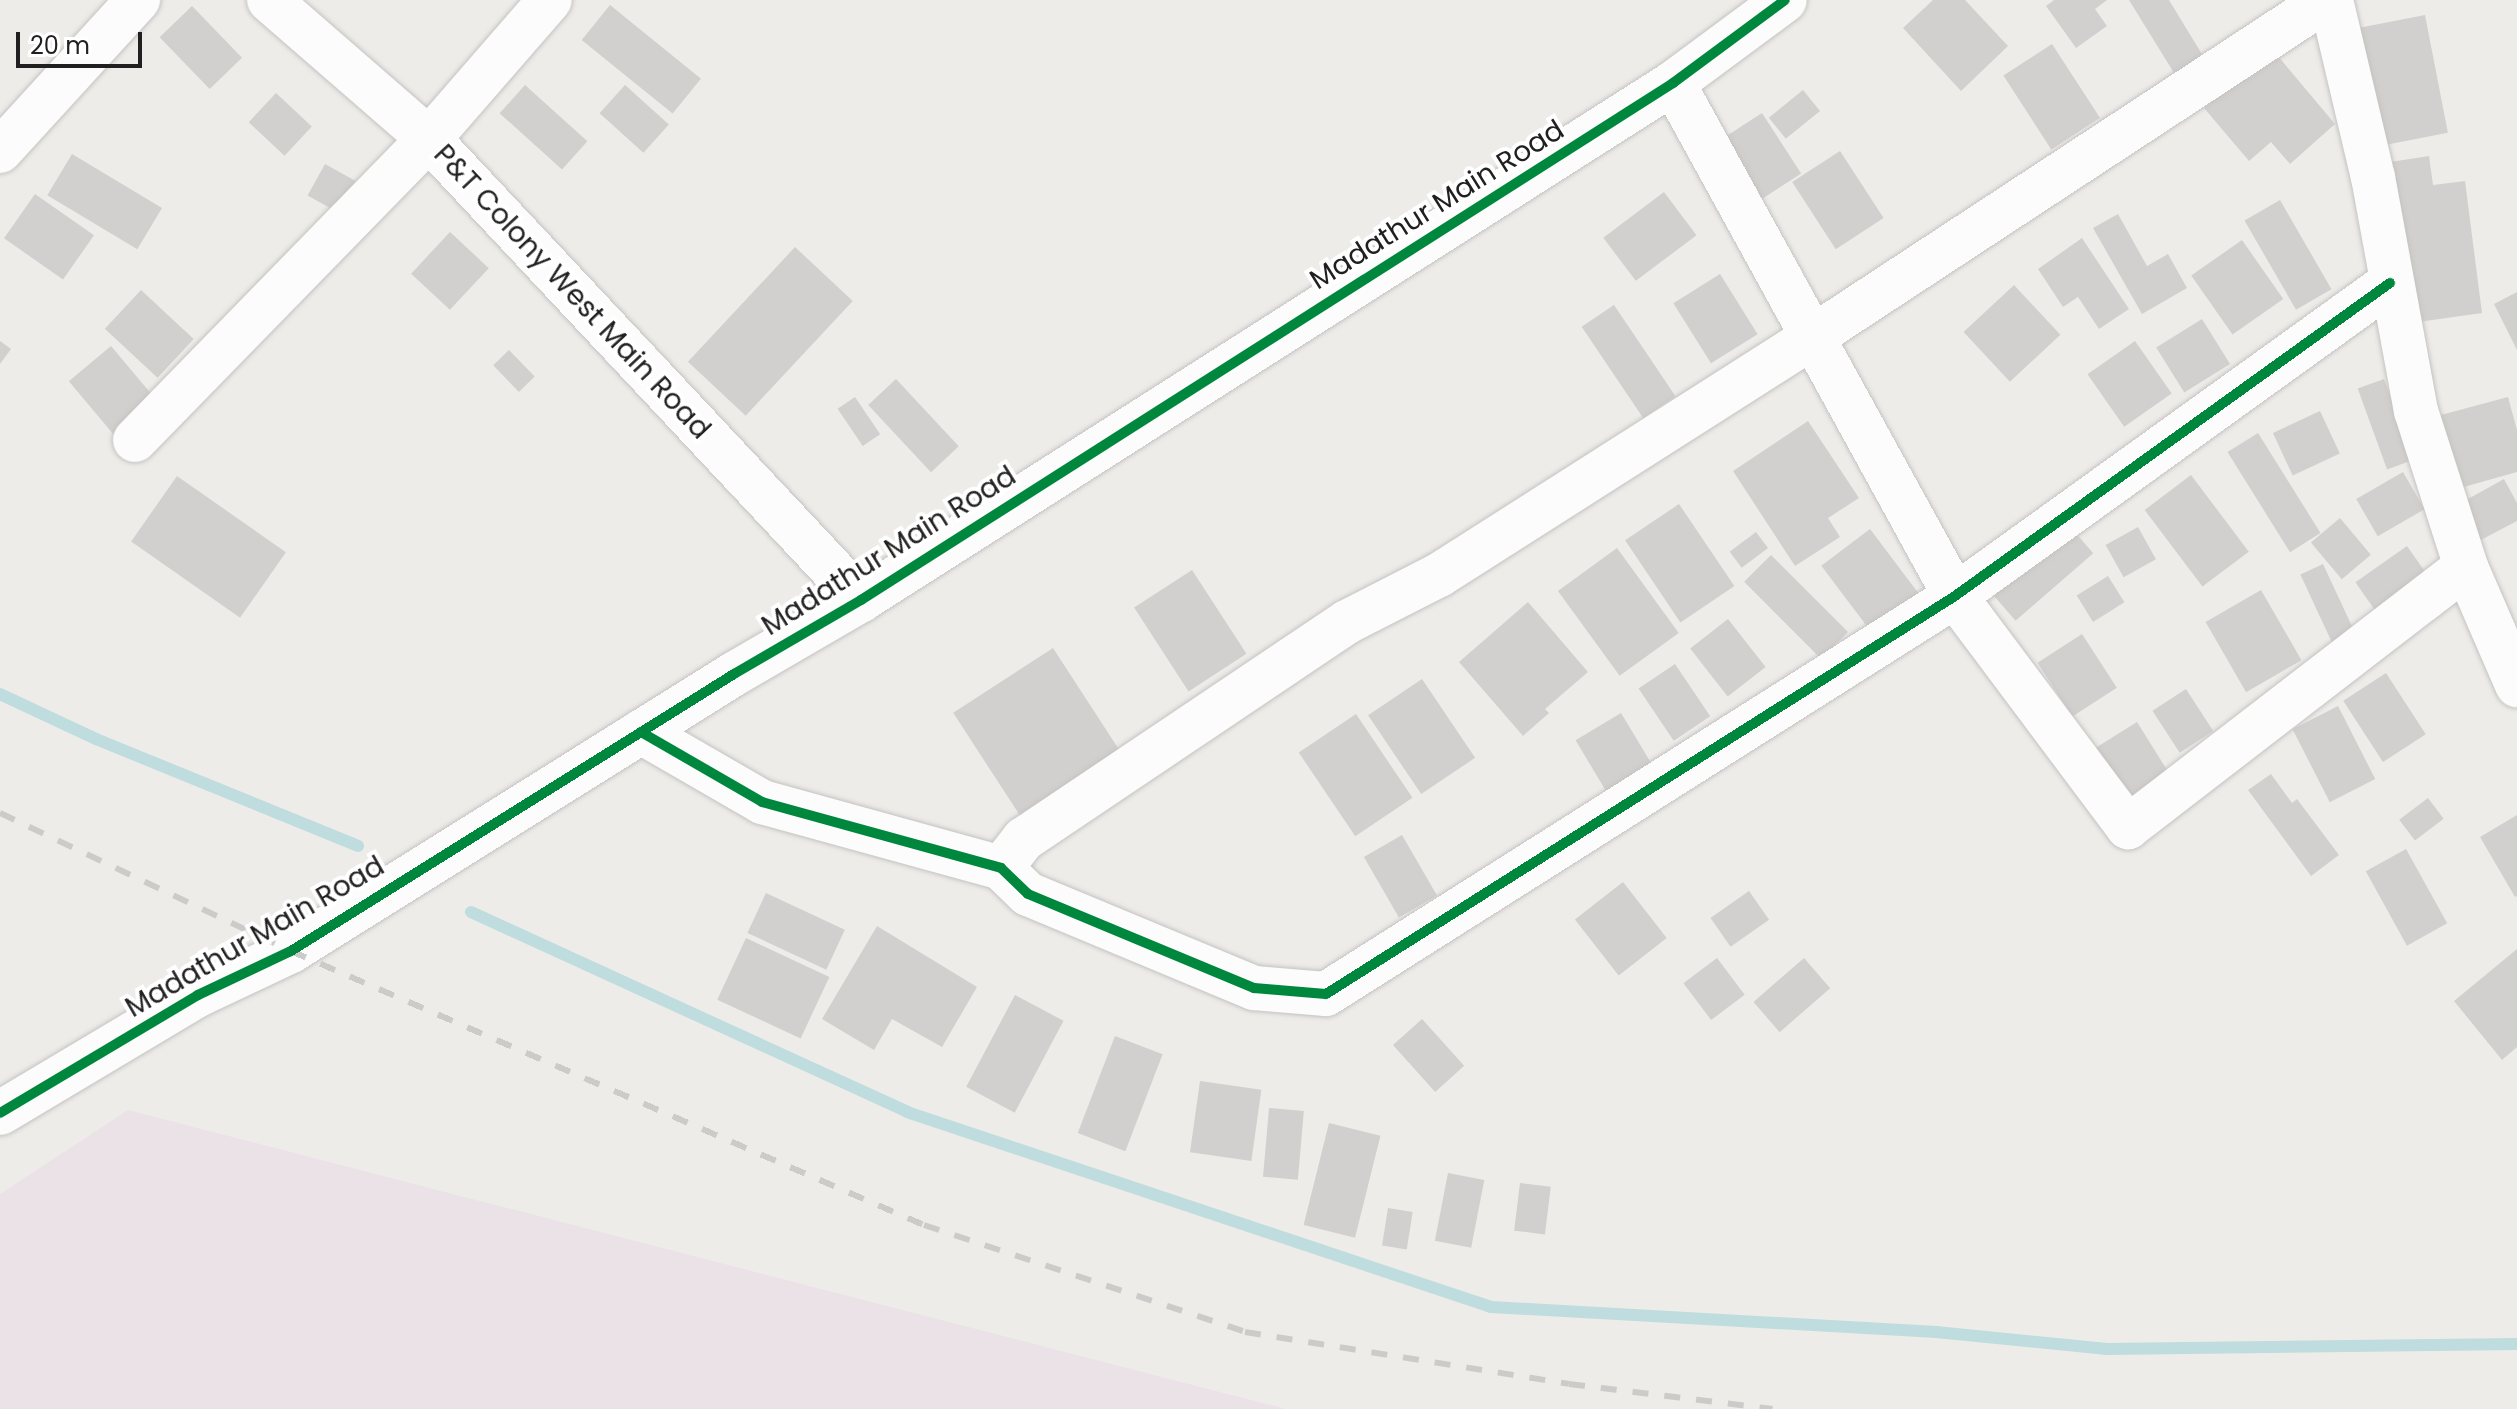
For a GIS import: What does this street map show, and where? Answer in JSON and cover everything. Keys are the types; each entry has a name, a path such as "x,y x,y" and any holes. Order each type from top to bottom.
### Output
{"street":[{"path":"0,151 138,0"},
{"name":"P&T Colony West Main Road","path":"269,0 429,139 861,600"},
{"path":"135,440 429,139 550,0"},
{"name":"Madathur Main Road","path":"0,1113 198,995 291,951 641,732 861,600 1673,83 1785,0"},
{"path":"1001,868 1024,839 1347,622 1439,575 1814,336 2328,0 2373,177 2390,283 2416,411 2466,567 2517,685"},
{"path":"1673,83 1955,596 2128,827 2466,567"},
{"path":"641,732 762,802 1001,868 1028,894 1254,988 1326,994 1955,596 2390,283"}],"shaded area":[{"path":"128,1110 1286,1409 0,1409 0,1194"}],"building":[{"path":"1933,0 1965,0 2008,46 1961,91 1903,28"},
{"path":"2054,0 2107,0 2095,9 2107,26 2076,48 2046,6"},
{"path":"2129,0 2169,0 2211,69 2182,86"},
{"path":"610,5 701,79 673,114 582,40"},
{"path":"192,6 242,58 210,89 160,37"},
{"path":"2425,15 2448,133 2377,147 2354,29"},
{"path":"2052,44 2100,118 2051,149 2003,76"},
{"path":"2272,49 2335,124 2290,164 2271,142 2249,161 2204,108"},
{"path":"525,85 587,141 562,169 500,113"},
{"path":"625,85 669,124 643,153 600,113"},
{"path":"1803,90 1820,111 1786,139 1769,118"},
{"path":"276,93 312,126 285,156 249,122"},
{"path":"1762,113 1801,173 1762,199 1723,139"},
{"path":"1840,151 1884,218 1836,249 1792,182"},
{"path":"72,154 162,208 137,249 47,195"},
{"path":"2429,156 2433,185 2465,181 2482,313 2411,323 2390,162"},
{"path":"325,164 356,181 338,212 308,195"},
{"path":"1664,192 1696,235 1636,281 1603,238"},
{"path":"35,194 94,235 63,280 4,238"},
{"path":"2280,200 2332,289 2296,310 2244,221"},
{"path":"2118,214 2147,266 2168,254 2187,288 2142,314 2093,228"},
{"path":"450,232 489,268 450,310 411,274"},
{"path":"2082,238 2129,309 2099,329 2078,297 2063,307 2038,269"},
{"path":"2242,240 2283,299 2233,335 2191,276"},
{"path":"795,247 853,301 746,416 688,362"},
{"path":"1720,274 1758,334 1711,363 1673,303"},
{"path":"2014,285 2060,335 2010,382 1964,332"},
{"path":"141,290 194,339 158,378 105,329"},
{"path":"2517,292 2517,350 2494,304"},
{"path":"1614,305 1676,396 1643,418 1582,327"},
{"path":"2202,319 2230,364 2184,393 2156,348"},
{"path":"0,341 11,349 0,364"},
{"path":"2135,341 2172,393 2124,427 2087,374"},
{"path":"111,346 162,407 120,442 69,381"},
{"path":"509,350 535,377 519,392 493,365"},
{"path":"896,379 959,446 931,472 868,405"},
{"path":"2384,379 2413,460 2387,469 2358,389"},
{"path":"855,397 880,434 863,446 838,409"},
{"path":"2508,397 2517,430 2517,472 2460,488 2441,415"},
{"path":"2320,411 2340,454 2293,476 2273,433"},
{"path":"1808,421 1859,498 1828,518 1840,537 1795,566 1733,471"},
{"path":"2258,433 2321,533 2290,552 2227,452"},
{"path":"2403,472 2424,509 2378,536 2356,499"},
{"path":"2191,475 2249,552 2202,587 2145,510"},
{"path":"177,476 286,552 240,618 131,542"},
{"path":"2504,479 2517,503 2517,521 2477,542 2457,505"},
{"path":"1679,504 1734,586 1680,622 1625,540"},
{"path":"2340,518 2371,555 2342,579 2311,542"},
{"path":"2067,523 2093,553 2016,621 1989,591"},
{"path":"2138,527 2156,559 2124,577 2106,545"},
{"path":"1870,529 1927,604 1878,641 1821,566"},
{"path":"1756,532 1768,548 1742,568 1730,552"},
{"path":"2407,546 2430,579 2378,615 2355,582"},
{"path":"1617,548 1679,633 1620,676 1558,591"},
{"path":"1771,555 1848,632 1821,659 1744,582"},
{"path":"2323,564 2355,633 2332,643 2300,575"},
{"path":"1192,570 1246,654 1189,691 1134,608"},
{"path":"2108,576 2124,602 2093,622 2077,596"},
{"path":"2261,590 2302,660 2246,692 2206,622"},
{"path":"1528,602 1588,672 1545,709 1549,713 1523,736 1459,662"},
{"path":"1728,619 1766,667 1728,697 1690,649"},
{"path":"2082,634 2117,688 2072,717 2038,663"},
{"path":"1053,648 1119,750 1020,815 953,713"},
{"path":"1675,664 1710,716 1674,741 1639,689"},
{"path":"2386,673 2426,734 2383,762 2343,701"},
{"path":"1422,679 1475,758 1421,794 1368,715"},
{"path":"2186,689 2213,731 2180,753 2152,711"},
{"path":"2338,706 2375,779 2330,802 2293,729"},
{"path":"1621,713 1657,772 1611,799 1576,740"},
{"path":"1356,714 1412,798 1355,836 1299,753"},
{"path":"2137,722 2169,774 2127,800 2095,748"},
{"path":"2271,774 2292,803 2297,799 2339,855 2311,876 2248,790"},
{"path":"2428,798 2444,819 2415,840 2399,820"},
{"path":"2517,815 2517,896 2515,897 2480,837"},
{"path":"1402,835 1437,896 1399,918 1364,857"},
{"path":"2406,849 2447,923 2407,946 2366,871"},
{"path":"1623,882 1667,938 1619,976 1575,920"},
{"path":"1749,891 1769,920 1731,947 1710,918"},
{"path":"766,893 845,930 826,970 747,933"},
{"path":"877,926 977,987 942,1047 892,1019 874,1050 822,1019"},
{"path":"746,938 829,977 801,1039 717,1000"},
{"path":"2517,949 2517,1047 2502,1060 2454,1001"},
{"path":"1717,958 1745,995 1711,1020 1683,983"},
{"path":"1804,958 1830,988 1780,1032 1753,1002"},
{"path":"1015,995 1064,1021 1015,1113 966,1087"},
{"path":"1422,1019 1464,1066 1435,1092 1393,1045"},
{"path":"1115,1036 1163,1054 1125,1151 1078,1133"},
{"path":"1200,1081 1261,1090 1251,1161 1190,1152"},
{"path":"1269,1108 1304,1111 1298,1180 1263,1177"},
{"path":"1329,1123 1380,1136 1355,1238 1304,1225"},
{"path":"1448,1173 1484,1180 1471,1248 1435,1241"},
{"path":"1520,1183 1551,1187 1545,1234 1514,1231"},
{"path":"1388,1208 1413,1212 1407,1249 1382,1246"}],"waterway":[{"path":"0,694 96,739 358,846"},
{"path":"471,912 907,1112 1491,1307 1936,1332 2107,1349 2517,1344"}],"railway":[{"path":"0,813 291,951 924,1225 1245,1332 1569,1384 1772,1409"}],"cycle path":[{"path":"0,1113 198,995 291,951 734,674 861,600 1673,83 1785,0"},
{"path":"641,732 762,802 1001,868 1028,894 1254,988 1326,994 1955,596 2390,283"}]}
